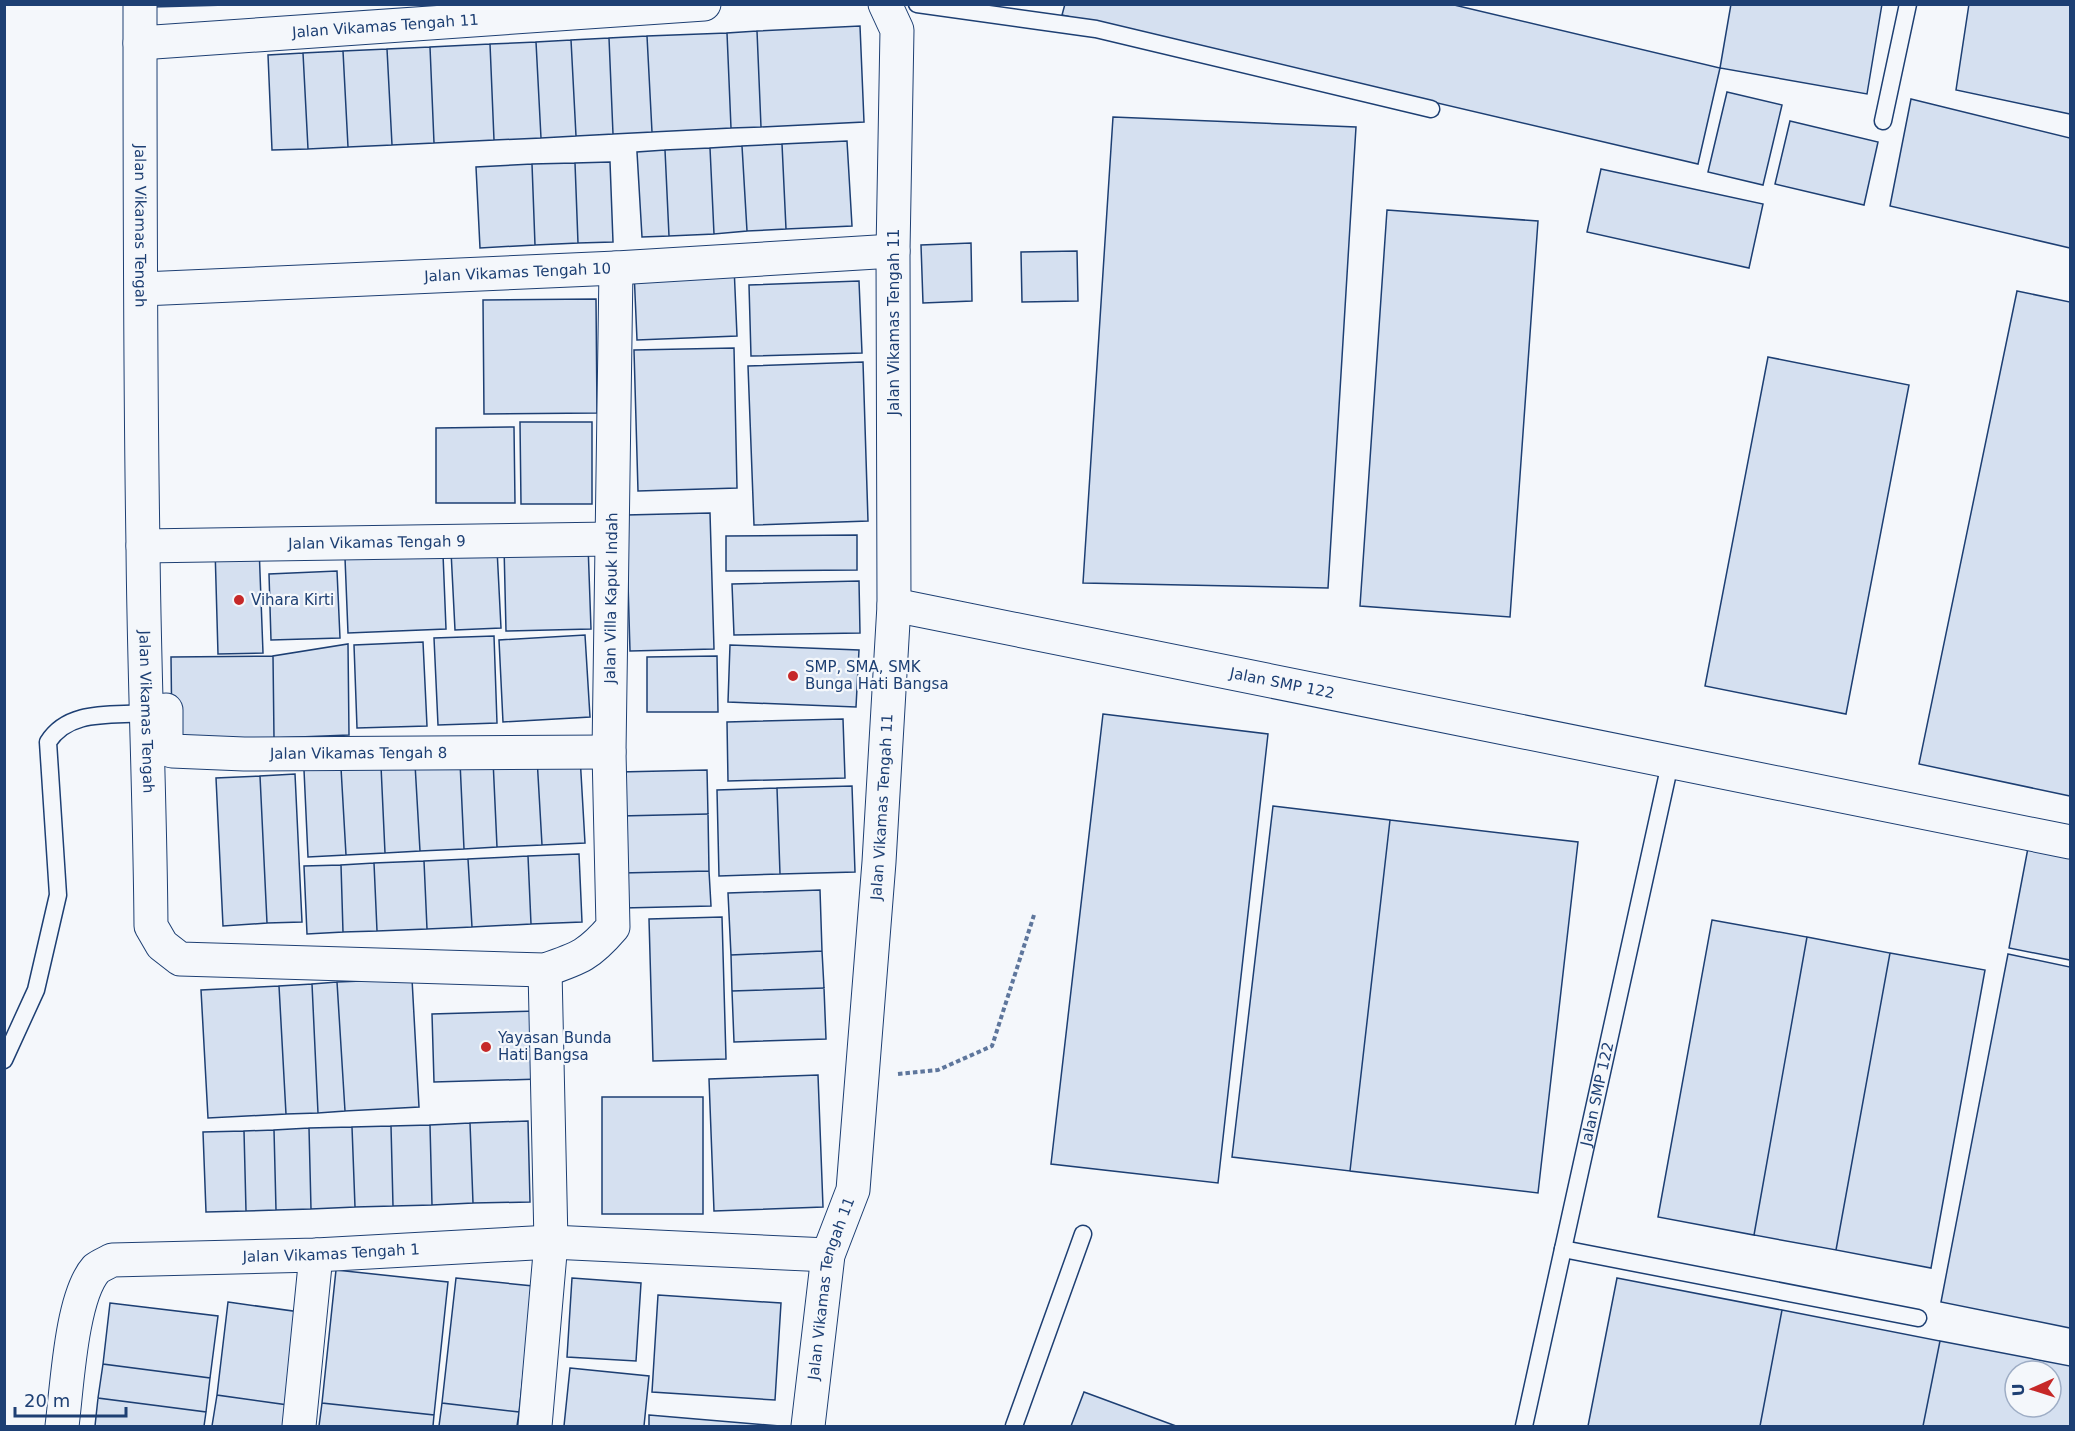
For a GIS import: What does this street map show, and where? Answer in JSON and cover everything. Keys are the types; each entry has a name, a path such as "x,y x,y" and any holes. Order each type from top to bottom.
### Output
{"street":[{"name":"Jalan Vikamas Tengah","path":"140,4 143,546 156,703 150,768 152,926 162,945 180,959 545,970 579,959 594,949 613,927"},
{"name":"Jalan Vikamas Tengah 11","path":"140,43 346,16 704,4"},
{"name":"Jalan Vikamas Tengah 11","path":"808,1426 828,1256 853,1190 879,862 894,605 893,251 897,30 885,4"},
{"name":"Jalan Vikamas Tengah 10","path":"142,289 616,268 893,251"},
{"name":"Jalan Villa Kapuk Indah","path":"613,927 609,752 616,268"},
{"name":"Jalan Vikamas Tengah 9","path":"143,546 611,539"},
{"name":"Jalan SMP 122","path":"894,605 1671,759 2070,842"},
{"name":"Jalan Vikamas Tengah 8","path":"156,703 166,749 172,751 244,754 609,752"},
{"path":"536,1426 551,1242 545,970"},
{"name":"Jalan Vikamas Tengah 1","path":"62,1426 77,1313 88,1282 96,1269 112,1260 316,1255 551,1242 828,1256"},
{"path":"299,1426 316,1255"}],"lane":[{"path":"917,4 1096,29 1431,109"},
{"path":"1883,121 1908,4"},
{"path":"4,1060 36,990 58,895 48,742 57,728 74,718 156,703"},
{"name":"Jalan SMP 122","path":"1524,1426 1671,759"},
{"path":"1014,1426 1083,1233"},
{"path":"1563,1249 1918,1318"}],"path":[{"path":"861,1077 938,1070 992,1046 1034,915"}],"building":[{"path":"152,4 270,4 152,7"},
{"path":"1065,4 1450,4 1720,68 1698,164 1062,15"},
{"path":"1731,4 1882,4 1867,94 1720,68"},
{"path":"1969,4 2070,4 2070,114 1956,90"},
{"path":"860,26 864,122 761,127 757,31"},
{"path":"757,31 761,127 731,128 727,33"},
{"path":"727,33 731,128 652,132 647,36"},
{"path":"647,36 652,132 613,134 609,38"},
{"path":"609,38 613,134 576,136 571,40"},
{"path":"571,40 576,136 541,138 536,42"},
{"path":"536,42 541,138 494,140 490,44"},
{"path":"490,44 494,140 434,143 430,47"},
{"path":"430,47 434,143 392,145 387,49"},
{"path":"387,49 392,145 348,147 343,51"},
{"path":"343,51 348,147 308,149 303,53"},
{"path":"303,53 308,149 272,150 268,55"},
{"path":"1727,92 1782,105 1763,185 1708,172"},
{"path":"1911,99 2070,138 2070,248 1890,206"},
{"path":"1113,117 1356,127 1328,588 1083,583"},
{"path":"1790,121 1878,142 1864,205 1775,184"},
{"path":"847,141 852,226 786,229 782,144"},
{"path":"782,144 786,229 747,231 742,146"},
{"path":"742,146 747,231 714,234 710,148"},
{"path":"710,148 714,234 669,236 665,150"},
{"path":"665,150 669,236 642,237 637,152"},
{"path":"610,162 613,242 578,243 575,163"},
{"path":"575,163 578,243 535,245 532,164"},
{"path":"532,164 535,245 480,248 476,167"},
{"path":"1601,169 1763,204 1749,268 1587,232"},
{"path":"1387,210 1538,221 1510,617 1360,606"},
{"path":"971,243 972,301 923,303 921,245"},
{"path":"1077,251 1078,301 1022,302 1021,252"},
{"path":"734,266 737,336 637,340 634,271"},
{"path":"859,281 862,353 751,356 749,285"},
{"path":"2017,291 2070,302 2070,796 1919,764"},
{"path":"596,299 597,413 484,414 483,300"},
{"path":"734,348 737,488 638,491 634,350"},
{"path":"1768,357 1909,385 1846,714 1705,686"},
{"path":"863,362 868,521 754,525 748,366"},
{"path":"520,422 592,422 592,504 521,504"},
{"path":"514,427 515,503 436,503 436,428"},
{"path":"710,513 714,649 630,651 626,515"},
{"path":"857,535 857,570 726,571 726,536"},
{"path":"588,544 591,629 506,631 504,546"},
{"name":"Vihara Kirti","path":"259,546 263,653 218,654 215,548"},
{"path":"497,549 501,628 455,630 451,551"},
{"path":"443,554 446,629 348,633 345,558"},
{"path":"337,571 340,638 271,640 269,574"},
{"path":"859,581 860,633 734,635 732,584"},
{"path":"585,635 590,717 503,722 499,640"},
{"path":"494,636 497,723 438,725 434,638"},
{"path":"423,642 427,726 357,728 354,645"},
{"path":"348,644 349,735 274,738 273,656"},
{"name":"SMP, SMA, SMK Bunga Hati Bangsa","path":"730,645 859,650 856,707 728,702"},
{"path":"273,656 274,738 172,739 171,657"},
{"path":"717,656 718,712 647,712 647,657"},
{"path":"1103,714 1268,734 1218,1183 1051,1164"},
{"path":"843,719 845,778 728,781 727,722"},
{"path":"580,756 585,843 542,845 537,758"},
{"path":"537,758 542,845 497,847 493,760"},
{"path":"493,760 497,847 464,849 460,762"},
{"path":"460,762 464,849 420,851 415,764"},
{"path":"415,764 420,851 385,853 381,766"},
{"path":"381,766 385,853 346,855 341,768"},
{"path":"341,768 346,855 308,857 304,770"},
{"path":"707,770 708,814 620,816 619,772"},
{"path":"295,774 302,922 267,923 260,776"},
{"path":"260,776 267,923 223,926 216,778"},
{"path":"852,786 855,872 780,874 777,788"},
{"path":"777,788 780,874 719,876 717,790"},
{"path":"1273,806 1390,820 1350,1171 1232,1157"},
{"path":"708,814 709,871 622,873 620,816"},
{"path":"1390,820 1578,842 1538,1193 1350,1171"},
{"path":"2028,848 2070,856 2070,960 2009,948"},
{"path":"579,854 582,922 531,924 528,856"},
{"path":"528,856 531,924 472,927 468,859"},
{"path":"468,859 472,927 427,929 424,861"},
{"path":"424,861 427,929 377,931 374,863"},
{"path":"374,863 377,931 343,932 341,865"},
{"path":"341,865 343,932 307,934 304,866"},
{"path":"709,871 711,906 623,908 622,873"},
{"path":"820,890 822,951 731,955 728,893"},
{"path":"722,917 726,1059 653,1061 649,919"},
{"path":"1712,920 1807,937 1754,1235 1658,1217"},
{"path":"1807,937 1890,953 1836,1250 1754,1235"},
{"path":"822,951 824,988 732,991 731,955"},
{"path":"1890,953 1985,970 1931,1268 1836,1250"},
{"path":"2008,954 2070,967 2070,1328 1941,1302"},
{"path":"412,979 419,1107 345,1111 337,982"},
{"path":"337,982 345,1111 318,1113 312,984"},
{"path":"312,984 318,1113 286,1114 279,986"},
{"path":"279,986 286,1114 208,1118 201,990"},
{"path":"824,988 826,1039 734,1042 732,991"},
{"name":"Yayasan Bunda Hati Bangsa","path":"538,1011 540,1079 434,1082 432,1014"},
{"path":"818,1075 823,1207 714,1211 709,1079"},
{"path":"602,1097 703,1097 703,1214 602,1214"},
{"path":"528,1121 530,1202 473,1203 470,1123"},
{"path":"470,1123 473,1203 432,1205 430,1125"},
{"path":"430,1125 432,1205 393,1206 391,1126"},
{"path":"391,1126 393,1206 355,1207 352,1127"},
{"path":"352,1127 355,1207 311,1209 309,1128"},
{"path":"309,1128 311,1209 276,1210 274,1130"},
{"path":"274,1130 276,1210 246,1211 244,1131"},
{"path":"244,1131 246,1211 206,1212 203,1132"},
{"path":"336,1270 448,1282 434,1415 322,1403"},
{"path":"456,1278 533,1286 519,1412 442,1403"},
{"path":"572,1278 641,1283 636,1361 567,1357"},
{"path":"1617,1278 1782,1310 1760,1426 1588,1426"},
{"path":"658,1295 781,1303 775,1400 652,1392"},
{"path":"228,1302 307,1313 295,1406 217,1395"},
{"path":"110,1303 218,1316 210,1378 103,1364"},
{"path":"1782,1310 1940,1341 1923,1426 1760,1426"},
{"path":"1940,1341 2034,1359 2003,1359 2003,1419 2063,1419 2063,1365 2070,1366 2070,1426 1923,1426"},
{"path":"103,1364 210,1378 206,1412 98,1398"},
{"path":"570,1368 649,1376 644,1426 564,1426"},
{"path":"1084,1392 1176,1426 1071,1426"},
{"path":"217,1395 295,1406 292,1426 212,1426"},
{"path":"98,1398 206,1412 204,1426 95,1426"},
{"path":"322,1403 434,1415 433,1426 319,1426"},
{"path":"442,1403 519,1412 517,1426 439,1426"},
{"path":"649,1415 780,1426 649,1426"}],"place":[{"name":"Vihara Kirti","path":"239,600"},
{"name":"SMP, SMA, SMK Bunga Hati Bangsa","path":"793,676"},
{"name":"Yayasan Bunda Hati Bangsa","path":"486,1047"}]}
